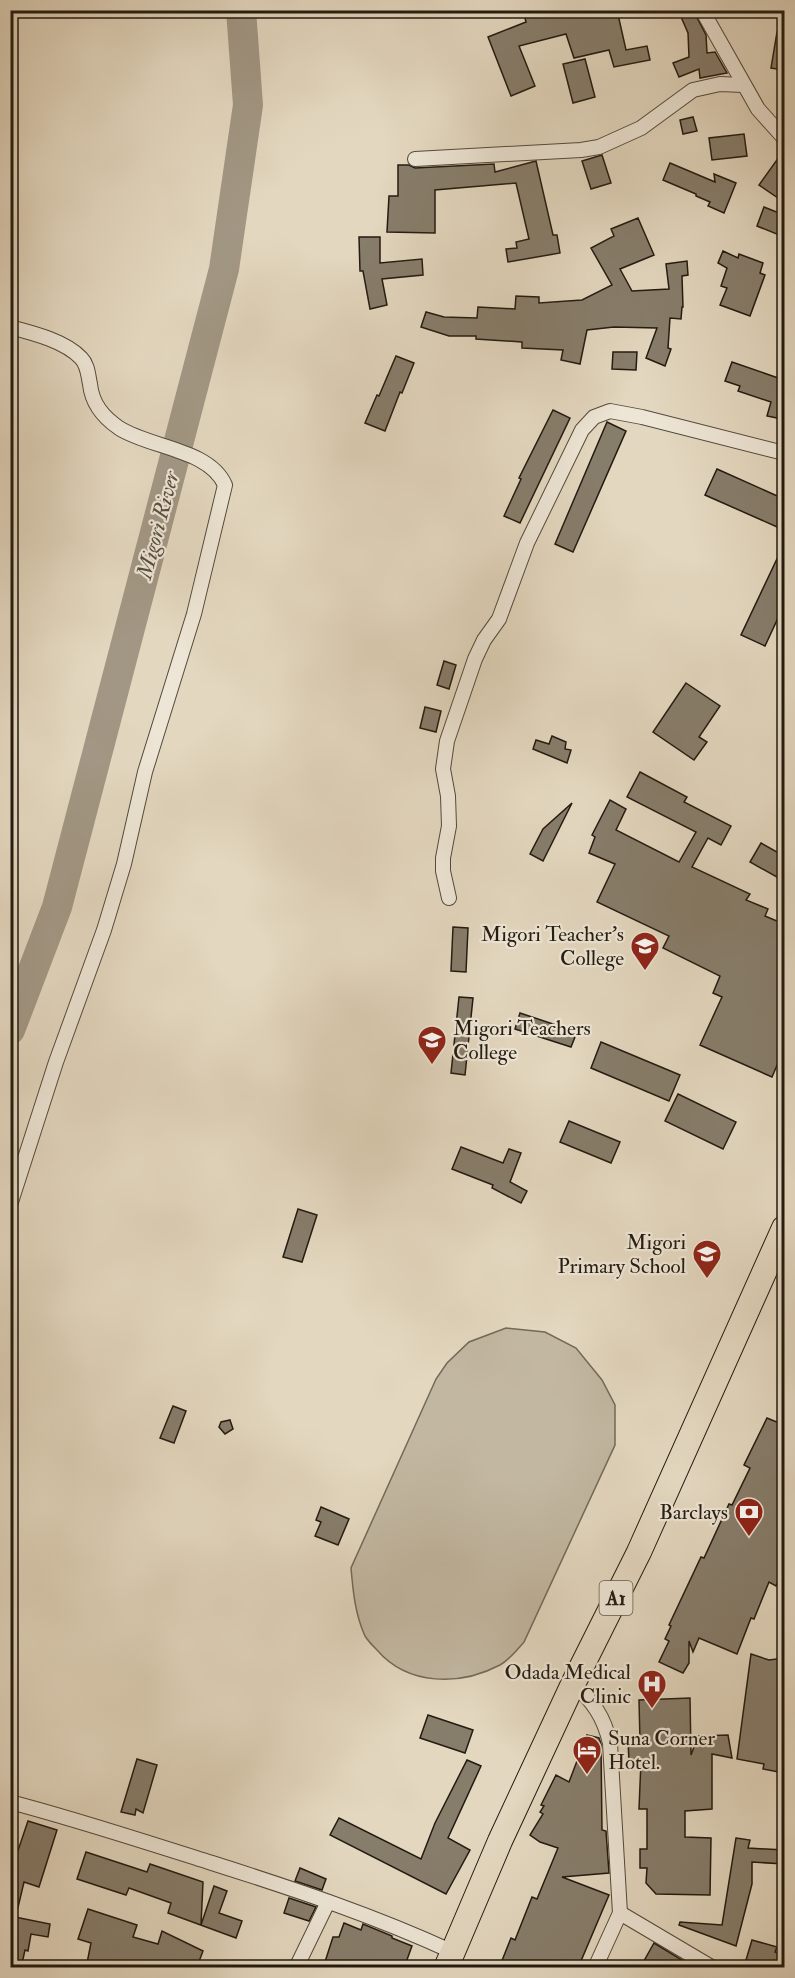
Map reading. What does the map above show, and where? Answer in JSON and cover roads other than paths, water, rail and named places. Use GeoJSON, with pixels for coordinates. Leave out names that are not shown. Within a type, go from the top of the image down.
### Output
{"type":"FeatureCollection","features":[{"type":"Feature","properties":{"kind":"highway","name":"A1"},"geometry":{"type":"LineString","coordinates":[[449,1960],[500,1841],[573,1684],[639,1552],[784,1228]]}},
{"type":"Feature","properties":{"kind":"street"},"geometry":{"type":"LineString","coordinates":[[702,10],[758,109],[784,138]]}},
{"type":"Feature","properties":{"kind":"street"},"geometry":{"type":"LineString","coordinates":[[415,159],[581,150],[599,147],[641,128],[693,90],[720,84],[743,85]]}},
{"type":"Feature","properties":{"kind":"street"},"geometry":{"type":"LineString","coordinates":[[10,327],[67,348],[82,359],[88,372],[94,402],[101,414],[121,429],[202,461],[220,474],[225,485],[194,614],[145,772],[124,864],[104,930],[56,1062],[10,1205]]}},
{"type":"Feature","properties":{"kind":"street"},"geometry":{"type":"LineString","coordinates":[[449,898],[445,885],[443,858],[449,826],[448,796],[443,769],[447,741],[475,659],[498,619],[527,543],[582,430],[594,417],[610,411],[784,453]]}},
{"type":"Feature","properties":{"kind":"street"},"geometry":{"type":"LineString","coordinates":[[573,1684],[596,1706],[610,1743],[620,1913],[595,1968]]}},
{"type":"Feature","properties":{"kind":"street"},"geometry":{"type":"LineString","coordinates":[[10,1802],[154,1844],[328,1902],[414,1934],[449,1960]]}},
{"type":"Feature","properties":{"kind":"street"},"geometry":{"type":"LineString","coordinates":[[296,1968],[328,1902]]}},
{"type":"Feature","properties":{"kind":"street"},"geometry":{"type":"LineString","coordinates":[[620,1913],[713,1968]]}},
{"type":"Feature","properties":{"kind":"waterway","name":"Migori River"},"geometry":{"type":"LineString","coordinates":[[10,1030],[57,907],[224,269],[248,105],[241,10]]}},
{"type":"Feature","properties":{"kind":"place","name":"Migori Teacher's College"},"geometry":{"type":"Point","coordinates":[645,972]}},
{"type":"Feature","properties":{"kind":"place","name":"Migori Teachers College"},"geometry":{"type":"Point","coordinates":[432,1066]}},
{"type":"Feature","properties":{"kind":"place","name":"Migori Primary School"},"geometry":{"type":"Point","coordinates":[707,1280]}},
{"type":"Feature","properties":{"kind":"place","name":"Barclays"},"geometry":{"type":"Point","coordinates":[749,1538]}},
{"type":"Feature","properties":{"kind":"place","name":"Odada Medical Clinic"},"geometry":{"type":"Point","coordinates":[652,1710]}},
{"type":"Feature","properties":{"kind":"place","name":"Suna Corner Hotel."},"geometry":{"type":"Point","coordinates":[587,1776]}}]}
